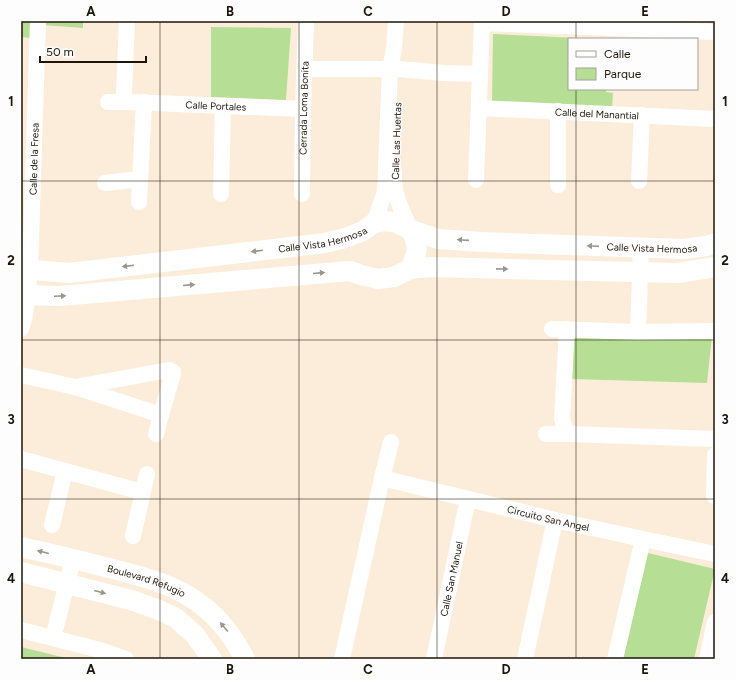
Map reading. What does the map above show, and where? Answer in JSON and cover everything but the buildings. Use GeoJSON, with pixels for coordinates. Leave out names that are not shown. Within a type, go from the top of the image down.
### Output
{"type":"FeatureCollection","features":[{"type":"Feature","properties":{"kind":"street","name":"Calle de la Fresa"},"geometry":{"type":"LineString","coordinates":[[21,329],[25,316],[25,270],[38,21]]}},
{"type":"Feature","properties":{"kind":"street"},"geometry":{"type":"LineString","coordinates":[[127,21],[124,92],[125,97],[136,102],[140,180],[139,202]]}},
{"type":"Feature","properties":{"kind":"street","name":"Cerrada Loma Bonita"},"geometry":{"type":"LineString","coordinates":[[302,194],[306,21]]}},
{"type":"Feature","properties":{"kind":"street","name":"Calle Las Huertas"},"geometry":{"type":"LineString","coordinates":[[396,21],[394,48],[394,181],[395,191],[401,209],[411,230]]}},
{"type":"Feature","properties":{"kind":"street"},"geometry":{"type":"LineString","coordinates":[[476,180],[482,22],[644,25],[715,32]]}},
{"type":"Feature","properties":{"kind":"street"},"geometry":{"type":"LineString","coordinates":[[304,69],[394,69],[480,74]]}},
{"type":"Feature","properties":{"kind":"street","name":"Calle Las Huertas"},"geometry":{"type":"LineString","coordinates":[[374,224],[385,192],[394,69]]}},
{"type":"Feature","properties":{"kind":"street","name":"Calle Portales"},"geometry":{"type":"LineString","coordinates":[[108,102],[303,108]]}},
{"type":"Feature","properties":{"kind":"street"},"geometry":{"type":"LineString","coordinates":[[221,194],[223,106]]}},
{"type":"Feature","properties":{"kind":"street","name":"Calle del Manantial"},"geometry":{"type":"LineString","coordinates":[[479,108],[715,119]]}},
{"type":"Feature","properties":{"kind":"street"},"geometry":{"type":"LineString","coordinates":[[558,112],[558,185]]}},
{"type":"Feature","properties":{"kind":"street"},"geometry":{"type":"LineString","coordinates":[[640,181],[642,115]]}},
{"type":"Feature","properties":{"kind":"street"},"geometry":{"type":"LineString","coordinates":[[105,183],[140,180]]}},
{"type":"Feature","properties":{"kind":"street","name":"Calle Vista Hermosa"},"geometry":{"type":"LineString","coordinates":[[25,270],[70,272],[325,243],[345,238],[363,231],[374,224],[386,221],[397,223],[411,230],[438,239],[481,242],[683,249],[706,246],[715,243]]}},
{"type":"Feature","properties":{"kind":"street"},"geometry":{"type":"LineString","coordinates":[[410,269],[417,250],[416,242],[411,230]]}},
{"type":"Feature","properties":{"kind":"street"},"geometry":{"type":"LineString","coordinates":[[345,238],[341,253],[344,262],[350,271]]}},
{"type":"Feature","properties":{"kind":"street"},"geometry":{"type":"LineString","coordinates":[[638,332],[641,247]]}},
{"type":"Feature","properties":{"kind":"street"},"geometry":{"type":"LineString","coordinates":[[24,296],[60,296],[350,271],[378,279],[394,277],[410,269],[431,267],[678,273],[715,267]]}},
{"type":"Feature","properties":{"kind":"street"},"geometry":{"type":"LineString","coordinates":[[568,434],[562,419],[559,329],[638,332],[715,331]]}},
{"type":"Feature","properties":{"kind":"street"},"geometry":{"type":"LineString","coordinates":[[75,387],[169,370],[173,372],[156,434]]}},
{"type":"Feature","properties":{"kind":"street"},"geometry":{"type":"LineString","coordinates":[[21,375],[75,387],[155,413],[162,411]]}},
{"type":"Feature","properties":{"kind":"street"},"geometry":{"type":"LineString","coordinates":[[546,434],[715,439]]}},
{"type":"Feature","properties":{"kind":"street"},"geometry":{"type":"LineString","coordinates":[[342,659],[382,478],[392,442]]}},
{"type":"Feature","properties":{"kind":"street"},"geometry":{"type":"LineString","coordinates":[[714,496],[715,456]]}},
{"type":"Feature","properties":{"kind":"street"},"geometry":{"type":"LineString","coordinates":[[21,459],[142,492]]}},
{"type":"Feature","properties":{"kind":"street"},"geometry":{"type":"LineString","coordinates":[[52,525],[65,471]]}},
{"type":"Feature","properties":{"kind":"street"},"geometry":{"type":"LineString","coordinates":[[134,536],[147,474]]}},
{"type":"Feature","properties":{"kind":"street","name":"Circuito San Angel"},"geometry":{"type":"LineString","coordinates":[[382,478],[556,520],[715,554]]}},
{"type":"Feature","properties":{"kind":"street","name":"Calle San Manuel"},"geometry":{"type":"LineString","coordinates":[[434,659],[468,499]]}},
{"type":"Feature","properties":{"kind":"street"},"geometry":{"type":"LineString","coordinates":[[525,659],[556,520]]}},
{"type":"Feature","properties":{"kind":"street"},"geometry":{"type":"LineString","coordinates":[[615,659],[643,539]]}},
{"type":"Feature","properties":{"kind":"street","name":"Boulevard Refugio"},"geometry":{"type":"LineString","coordinates":[[21,546],[140,576],[190,597],[205,608],[224,627],[238,646],[245,659]]}},
{"type":"Feature","properties":{"kind":"street"},"geometry":{"type":"LineString","coordinates":[[53,638],[73,559]]}},
{"type":"Feature","properties":{"kind":"street"},"geometry":{"type":"LineString","coordinates":[[21,572],[131,600],[159,610],[176,618],[195,635],[212,659]]}},
{"type":"Feature","properties":{"kind":"street"},"geometry":{"type":"LineString","coordinates":[[707,659],[715,622]]}},
{"type":"Feature","properties":{"kind":"street"},"geometry":{"type":"LineString","coordinates":[[21,630],[53,638],[98,655],[126,659]]}},
{"type":"Feature","properties":{"kind":"green space"},"geometry":{"type":"Polygon","coordinates":[[[21,21],[30,21],[31,38],[21,37],[21,21]]]}},
{"type":"Feature","properties":{"kind":"green space"},"geometry":{"type":"Polygon","coordinates":[[[43,21],[83,21],[83,28],[43,25],[43,21]]]}},
{"type":"Feature","properties":{"kind":"green space"},"geometry":{"type":"Polygon","coordinates":[[[211,27],[291,28],[286,100],[211,97],[211,27]]]}},
{"type":"Feature","properties":{"kind":"green space"},"geometry":{"type":"Polygon","coordinates":[[[493,34],[578,38],[568,38],[568,90],[606,90],[606,92],[613,93],[612,109],[492,103],[493,34]]]}},
{"type":"Feature","properties":{"kind":"green space"},"geometry":{"type":"Polygon","coordinates":[[[573,330],[712,336],[707,383],[572,379],[573,330]]]}},
{"type":"Feature","properties":{"kind":"green space"},"geometry":{"type":"Polygon","coordinates":[[[648,553],[715,569],[694,659],[623,659],[648,553]]]}},
{"type":"Feature","properties":{"kind":"green space"},"geometry":{"type":"Polygon","coordinates":[[[21,647],[70,659],[21,659],[21,647]]]}}]}
